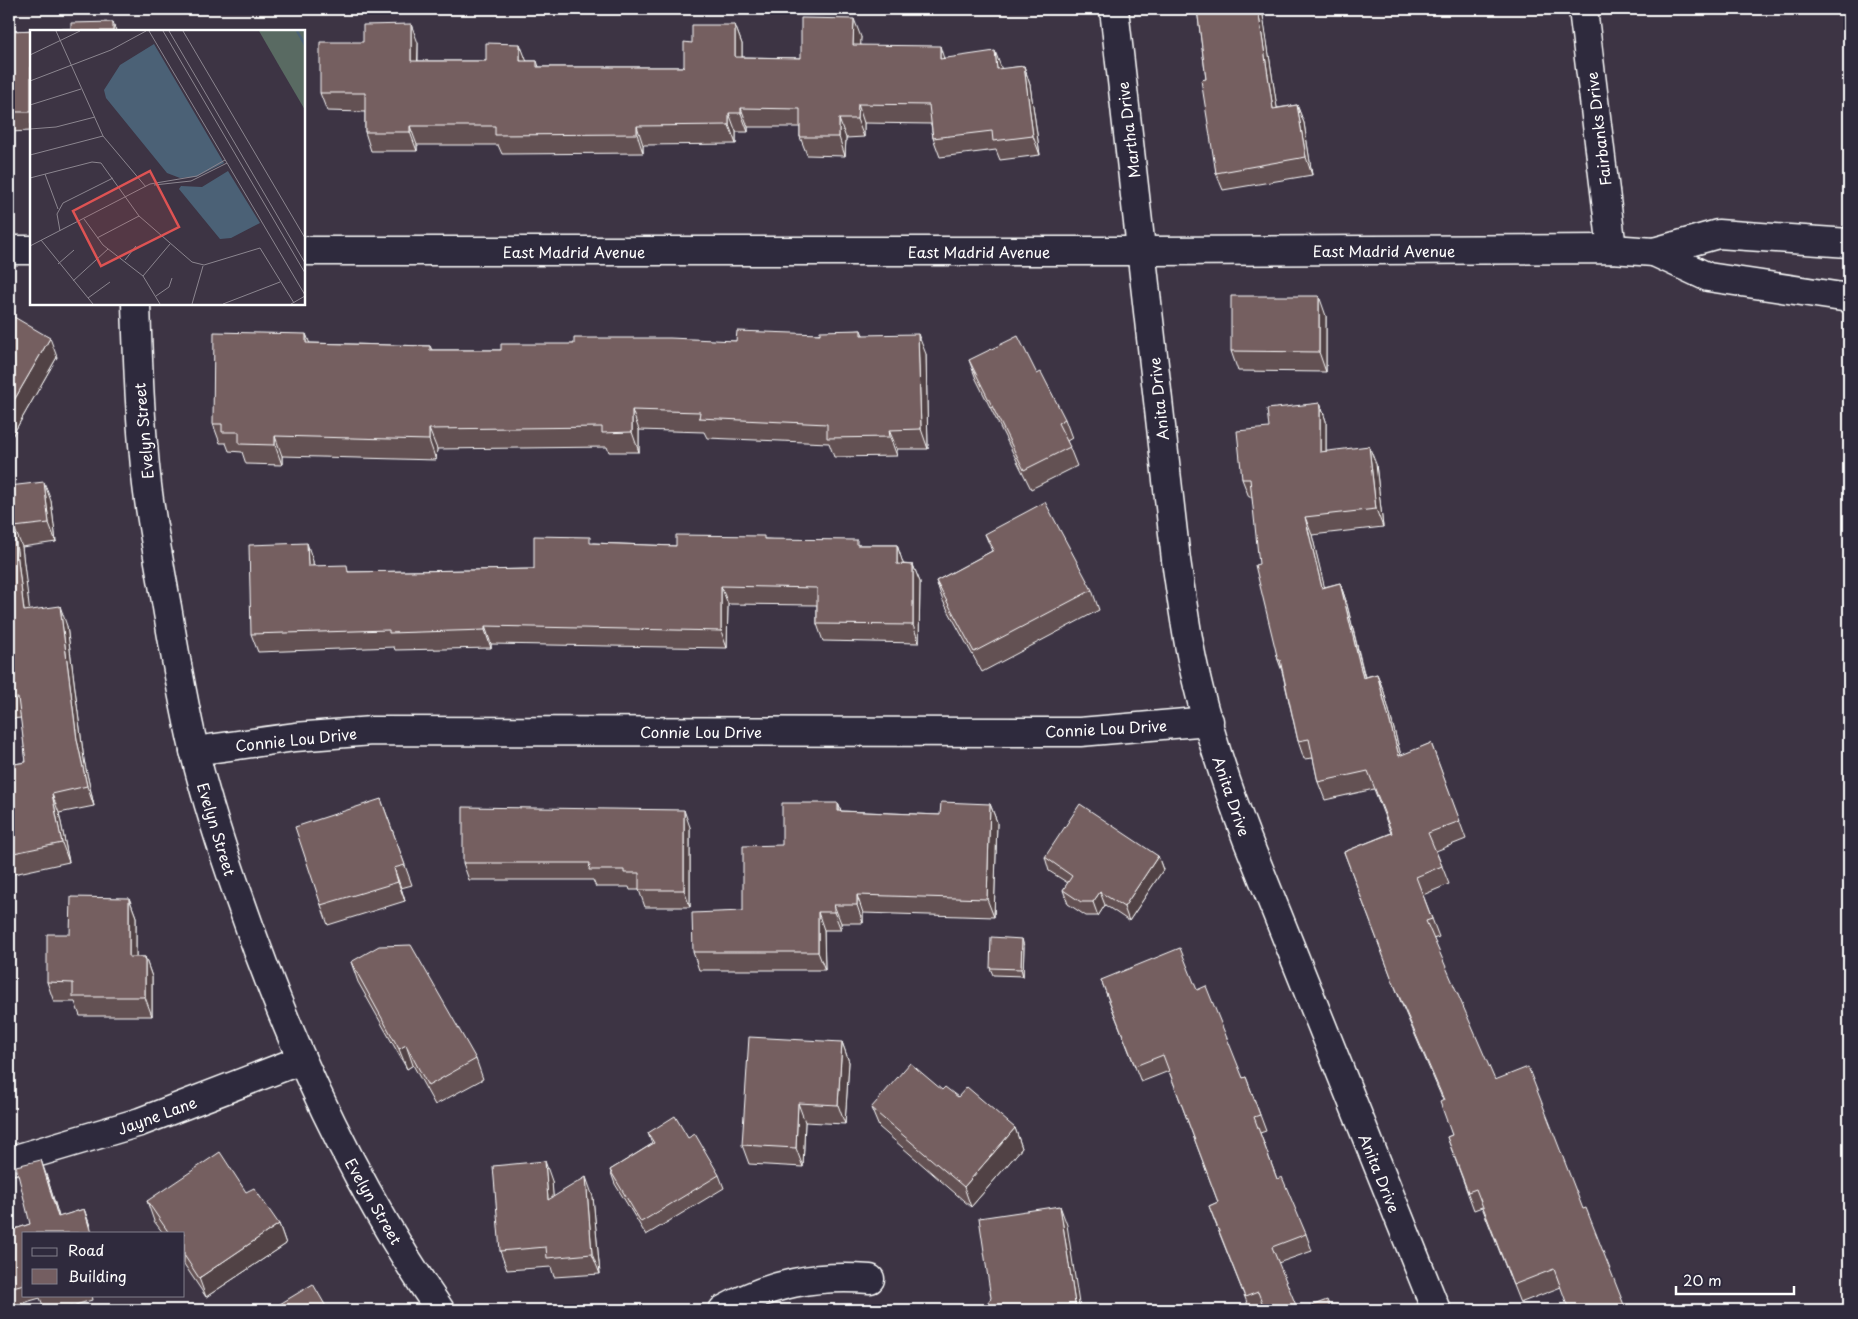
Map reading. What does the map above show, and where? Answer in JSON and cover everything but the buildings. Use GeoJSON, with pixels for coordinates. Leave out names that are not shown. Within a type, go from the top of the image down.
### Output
{"type":"FeatureCollection","features":[{"type":"Feature","properties":{"kind":"street","name":"Martha Drive"},"geometry":{"type":"LineString","coordinates":[[1114,9],[1142,251]]}},
{"type":"Feature","properties":{"kind":"street","name":"Fairbanks Drive"},"geometry":{"type":"LineString","coordinates":[[1583,9],[1612,249]]}},
{"type":"Feature","properties":{"kind":"street","name":"East Madrid Avenue"},"geometry":{"type":"LineString","coordinates":[[305,251],[1612,249],[1654,252],[1718,234],[1849,243]]}},
{"type":"Feature","properties":{"kind":"street"},"geometry":{"type":"LineString","coordinates":[[9,250],[30,250]]}},
{"type":"Feature","properties":{"kind":"street","name":"Anita Drive"},"geometry":{"type":"LineString","coordinates":[[1142,251],[1182,603],[1189,645],[1208,721],[1232,800],[1247,839],[1436,1310]]}},
{"type":"Feature","properties":{"kind":"street","name":"East Madrid Avenue"},"geometry":{"type":"LineString","coordinates":[[1654,252],[1708,277],[1849,298]]}},
{"type":"Feature","properties":{"kind":"street","name":"Evelyn Street"},"geometry":{"type":"LineString","coordinates":[[136,305],[142,431],[149,501],[194,751],[218,835],[248,924],[301,1060],[337,1137],[358,1176],[440,1310]]}},
{"type":"Feature","properties":{"kind":"street","name":"Connie Lou Drive"},"geometry":{"type":"LineString","coordinates":[[194,751],[295,737],[372,731],[1080,732],[1208,721]]}},
{"type":"Feature","properties":{"kind":"street","name":"Jayne Lane"},"geometry":{"type":"LineString","coordinates":[[9,1161],[140,1122],[301,1060]]}},
{"type":"Feature","properties":{"kind":"street"},"geometry":{"type":"LineString","coordinates":[[723,1310],[744,1298],[791,1283],[820,1278],[870,1279]]}}]}
